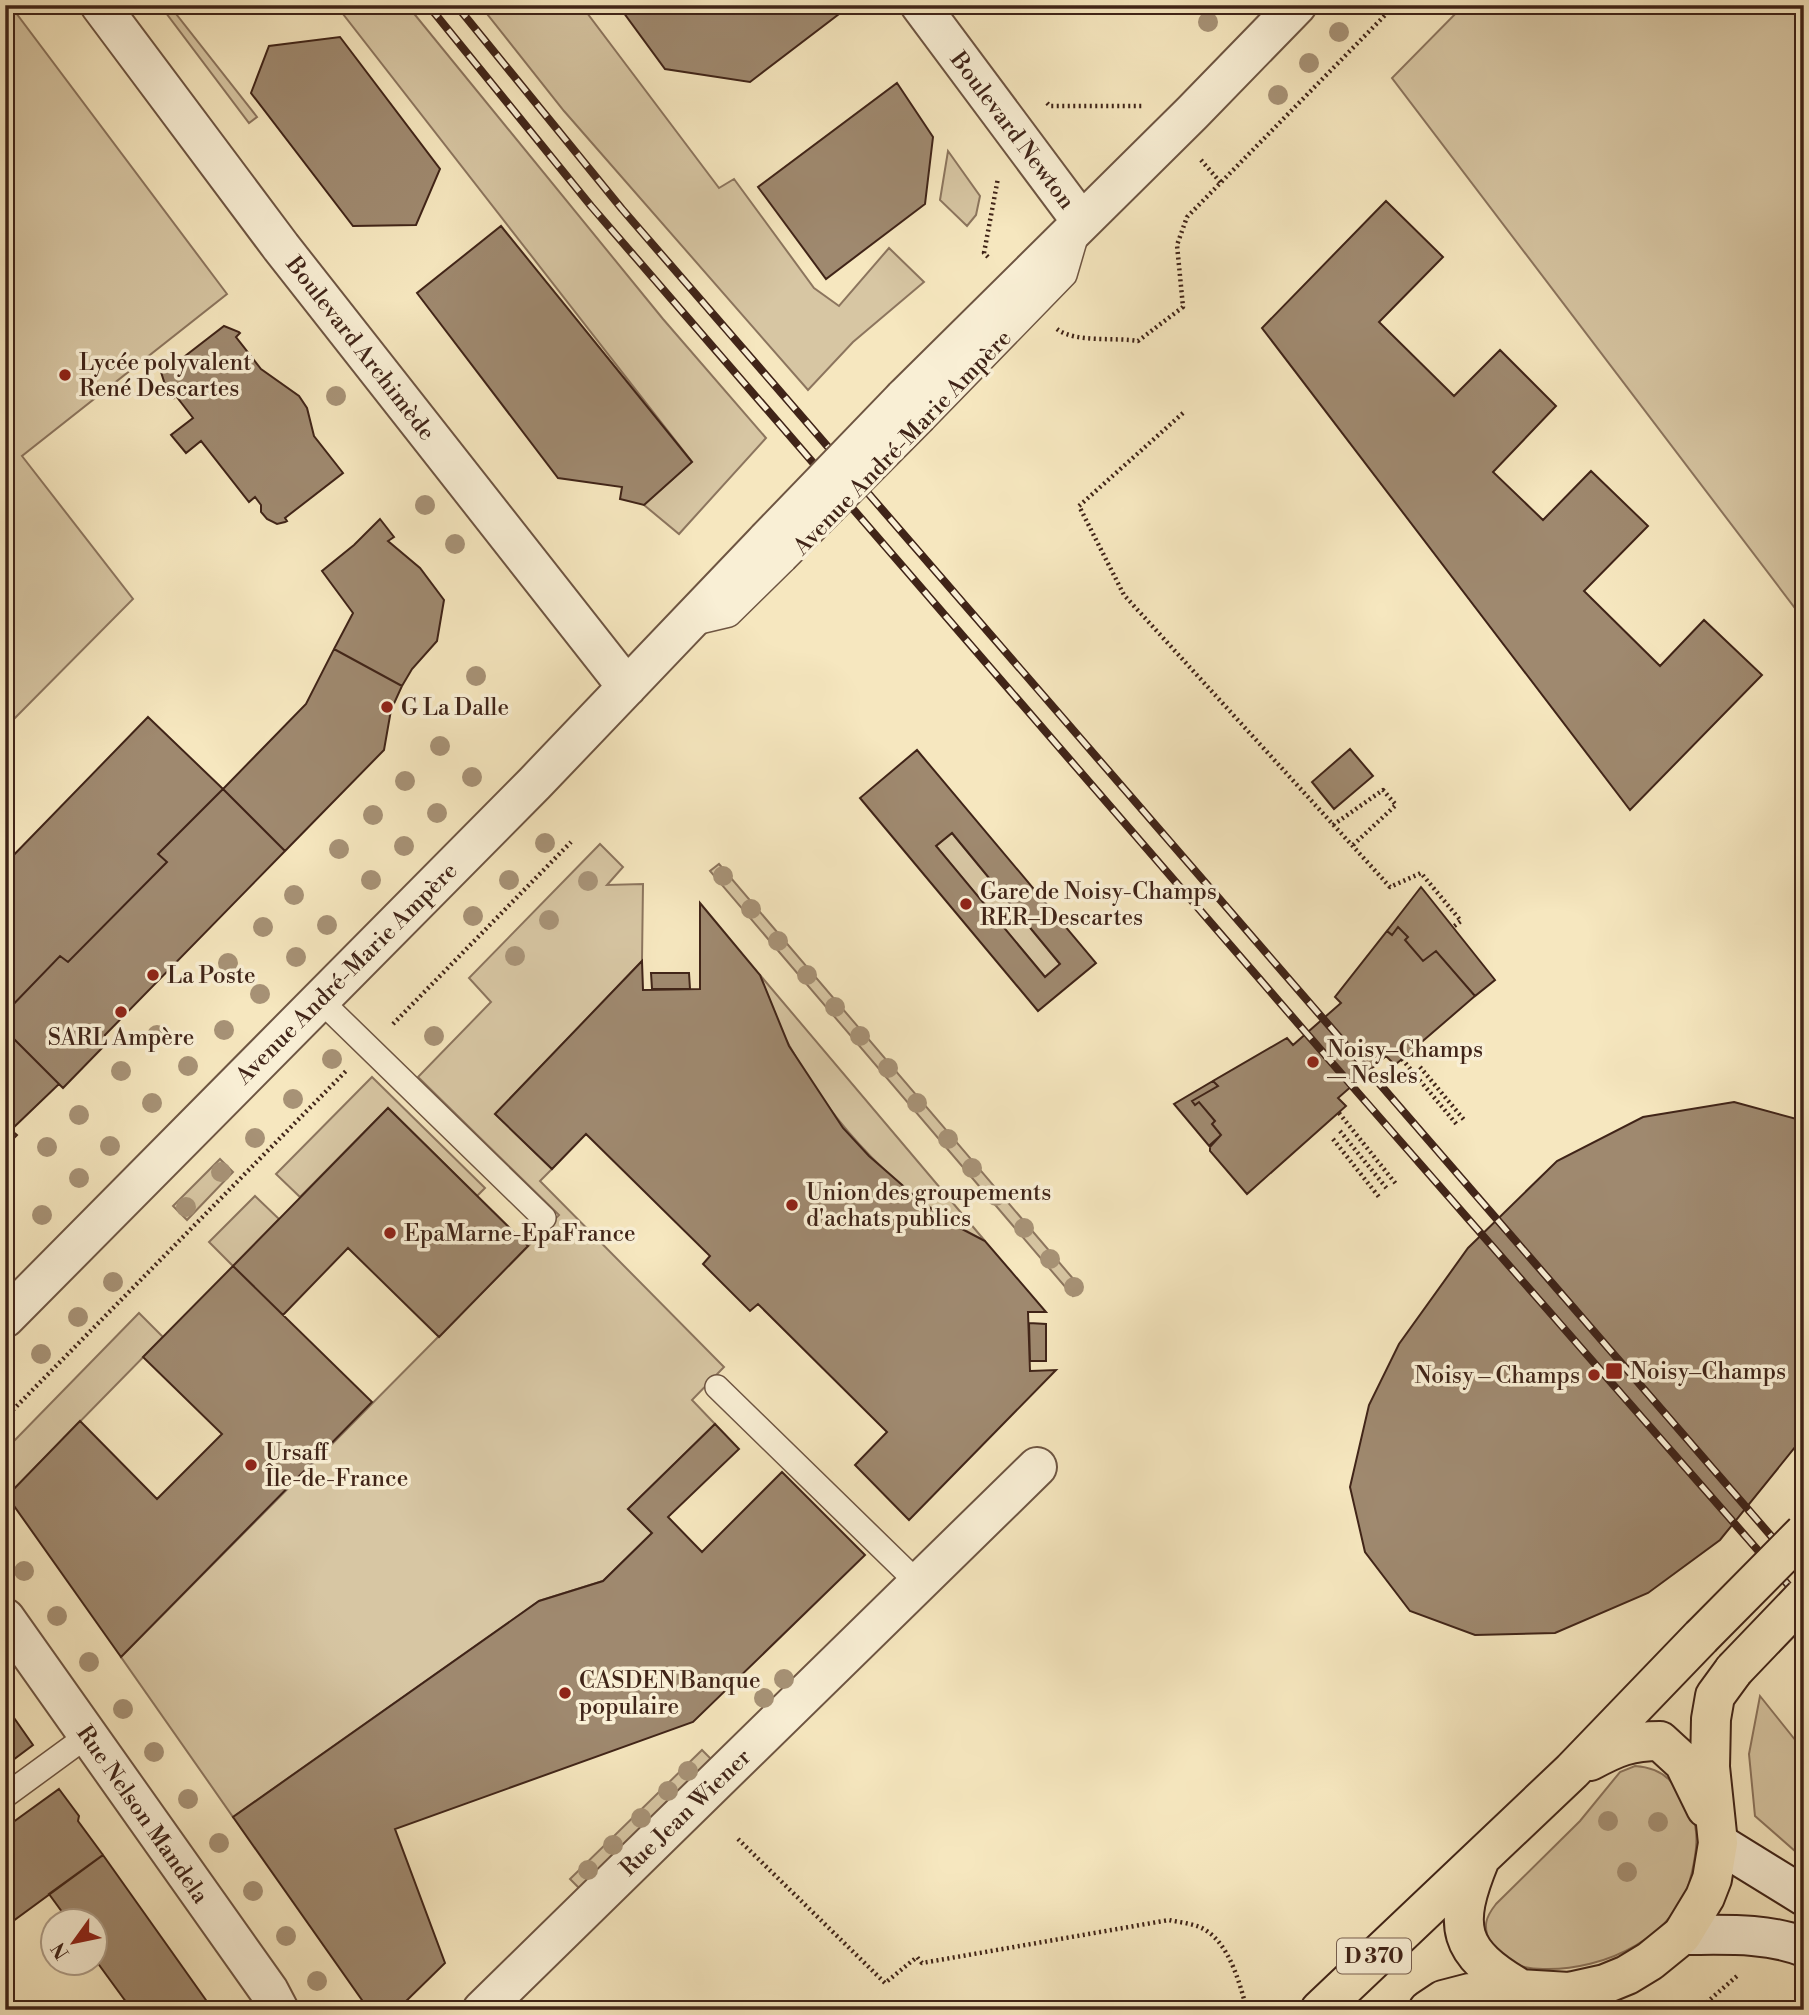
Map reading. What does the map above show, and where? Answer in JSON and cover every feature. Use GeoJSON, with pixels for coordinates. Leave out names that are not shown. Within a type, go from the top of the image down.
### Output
{"type":"FeatureCollection","features":[{"type":"Feature","properties":{"kind":"main road"},"geometry":{"type":"LineString","coordinates":[[1521,1990],[1493,1973],[1474,1955],[1467,1942],[1464,1909],[1482,1854],[1572,1771],[1804,1533]]}},
{"type":"Feature","properties":{"kind":"main road"},"geometry":{"type":"LineString","coordinates":[[1428,2010],[1443,2000],[1471,1993],[1521,1990],[1569,1992],[1605,1984],[1650,1961],[1682,1934],[1705,1897],[1712,1879],[1718,1843],[1710,1767],[1711,1719],[1715,1696],[1734,1670],[1804,1597]]}},
{"type":"Feature","properties":{"kind":"main road"},"geometry":{"type":"LineString","coordinates":[[1572,1771],[1611,1749],[1636,1741],[1660,1741],[1684,1763],[1703,1798],[1718,1843]]}},
{"type":"Feature","properties":{"kind":"main road","name":"D 370"},"geometry":{"type":"LineString","coordinates":[[1320,2010],[1482,1854]]}},
{"type":"Feature","properties":{"kind":"street","name":"Boulevard Archimède"},"geometry":{"type":"LineString","coordinates":[[100,5],[282,247],[627,687]]}},
{"type":"Feature","properties":{"kind":"street","name":"Boulevard Newton"},"geometry":{"type":"LineString","coordinates":[[920,5],[1081,220]]}},
{"type":"Feature","properties":{"kind":"street","name":"Avenue André-Marie Ampère"},"geometry":{"type":"LineString","coordinates":[[5,1318],[685,626],[776,550],[914,409],[1081,220],[1192,113],[1297,5]]}},
{"type":"Feature","properties":{"kind":"street","name":"Rue Jean Wiener"},"geometry":{"type":"LineString","coordinates":[[482,2010],[1037,1467]]}},
{"type":"Feature","properties":{"kind":"street","name":"Rue Nelson Mandela"},"geometry":{"type":"LineString","coordinates":[[5,1618],[269,1991],[279,2010]]}},
{"type":"Feature","properties":{"kind":"street"},"geometry":{"type":"LineString","coordinates":[[1718,1843],[1804,1896]]}},
{"type":"Feature","properties":{"kind":"street"},"geometry":{"type":"LineString","coordinates":[[1682,1934],[1754,1936],[1804,1947]]}},
{"type":"Feature","properties":{"kind":"lane"},"geometry":{"type":"LineString","coordinates":[[320,1000],[544,1218]]}},
{"type":"Feature","properties":{"kind":"lane"},"geometry":{"type":"LineString","coordinates":[[717,1387],[918,1584]]}},
{"type":"Feature","properties":{"kind":"lane"},"geometry":{"type":"LineString","coordinates":[[5,1796],[88,1736]]}},
{"type":"Feature","properties":{"kind":"path"},"geometry":{"type":"LineString","coordinates":[[1061,333],[1097,339],[1138,341],[1183,307],[1177,245],[1187,218],[1395,5]]}},
{"type":"Feature","properties":{"kind":"path"},"geometry":{"type":"LineString","coordinates":[[1043,98],[1050,106],[1152,106]]}},
{"type":"Feature","properties":{"kind":"path"},"geometry":{"type":"LineString","coordinates":[[990,260],[984,253],[999,173]]}},
{"type":"Feature","properties":{"kind":"path"},"geometry":{"type":"LineString","coordinates":[[1183,413],[1079,506],[1124,595],[1390,887],[1421,873],[1461,921],[1453,927]]}},
{"type":"Feature","properties":{"kind":"path"},"geometry":{"type":"LineString","coordinates":[[1333,825],[1383,790],[1396,805],[1352,846]]}},
{"type":"Feature","properties":{"kind":"path"},"geometry":{"type":"LineString","coordinates":[[5,1418],[571,842]]}},
{"type":"Feature","properties":{"kind":"path"},"geometry":{"type":"LineString","coordinates":[[1402,1059],[1458,1126]]}},
{"type":"Feature","properties":{"kind":"path"},"geometry":{"type":"LineString","coordinates":[[1420,1067],[1465,1121]]}},
{"type":"Feature","properties":{"kind":"path"},"geometry":{"type":"LineString","coordinates":[[1339,1113],[1396,1184]]}},
{"type":"Feature","properties":{"kind":"path"},"geometry":{"type":"LineString","coordinates":[[1340,1131],[1388,1191]]}},
{"type":"Feature","properties":{"kind":"path"},"geometry":{"type":"LineString","coordinates":[[1333,1139],[1379,1197]]}},
{"type":"Feature","properties":{"kind":"path"},"geometry":{"type":"LineString","coordinates":[[738,1839],[885,1983],[917,1957],[922,1963],[1169,1920],[1198,1926],[1217,1939],[1231,1962],[1247,2010]]}},
{"type":"Feature","properties":{"kind":"path"},"geometry":{"type":"LineString","coordinates":[[1698,2010],[1738,1975]]}},
{"type":"Feature","properties":{"kind":"shaded area","name":"Lycée polyvalent René Descartes"},"geometry":{"type":"Polygon","coordinates":[[[5,5],[10,5],[227,294],[22,456],[133,599],[5,728],[5,5]]]}},
{"type":"Feature","properties":{"kind":"shaded area"},"geometry":{"type":"Polygon","coordinates":[[[160,5],[169,5],[257,117],[249,123],[160,5]]]}},
{"type":"Feature","properties":{"kind":"shaded area"},"geometry":{"type":"Polygon","coordinates":[[[336,5],[407,5],[663,319],[766,438],[679,534],[644,505],[692,462],[336,5]]]}},
{"type":"Feature","properties":{"kind":"shaded area"},"geometry":{"type":"Polygon","coordinates":[[[480,5],[581,5],[719,188],[734,179],[814,288],[839,306],[889,248],[924,282],[853,342],[808,390],[564,111],[480,5]]]}},
{"type":"Feature","properties":{"kind":"shaded area"},"geometry":{"type":"Polygon","coordinates":[[[1464,5],[1804,5],[1804,620],[1392,78],[1464,5]]]}},
{"type":"Feature","properties":{"kind":"shaded area"},"geometry":{"type":"Polygon","coordinates":[[[948,151],[980,196],[976,215],[967,226],[940,200],[948,151]]]}},
{"type":"Feature","properties":{"kind":"shaded area"},"geometry":{"type":"Polygon","coordinates":[[[952,833],[1060,964],[1045,977],[936,846],[952,833]]]}},
{"type":"Feature","properties":{"kind":"shaded area"},"geometry":{"type":"Polygon","coordinates":[[[600,844],[623,867],[607,885],[643,884],[642,961],[495,1114],[552,1169],[540,1181],[724,1367],[692,1400],[715,1424],[628,1509],[652,1533],[603,1581],[539,1601],[233,1817],[121,1657],[559,1215],[418,1077],[491,1002],[469,978],[600,844]]]}},
{"type":"Feature","properties":{"kind":"shaded area"},"geometry":{"type":"Polygon","coordinates":[[[719,864],[1081,1288],[1073,1296],[710,871],[719,864]]]}},
{"type":"Feature","properties":{"kind":"shaded area"},"geometry":{"type":"Polygon","coordinates":[[[760,975],[985,1241],[954,1223],[897,1182],[848,1132],[789,1045],[776,1020],[760,975]]]}},
{"type":"Feature","properties":{"kind":"shaded area"},"geometry":{"type":"Polygon","coordinates":[[[372,1077],[485,1188],[477,1196],[388,1108],[300,1197],[276,1174],[372,1077]]]}},
{"type":"Feature","properties":{"kind":"shaded area"},"geometry":{"type":"Polygon","coordinates":[[[220,1159],[233,1172],[187,1220],[173,1206],[220,1159]]]}},
{"type":"Feature","properties":{"kind":"shaded area"},"geometry":{"type":"Polygon","coordinates":[[[255,1196],[279,1219],[233,1266],[209,1242],[255,1196]]]}},
{"type":"Feature","properties":{"kind":"shaded area"},"geometry":{"type":"Polygon","coordinates":[[[139,1313],[163,1337],[7,1496],[13,1442],[139,1313]]]}},
{"type":"Feature","properties":{"kind":"shaded area"},"geometry":{"type":"Polygon","coordinates":[[[1760,1696],[1804,1751],[1804,1859],[1755,1816],[1749,1754],[1760,1696]]]}},
{"type":"Feature","properties":{"kind":"shaded area"},"geometry":{"type":"Polygon","coordinates":[[[702,1750],[711,1759],[579,1888],[570,1879],[702,1750]]]}},
{"type":"Feature","properties":{"kind":"shaded area"},"geometry":{"type":"Polygon","coordinates":[[[1635,1766],[1664,1775],[1676,1787],[1696,1828],[1692,1872],[1684,1895],[1672,1915],[1636,1946],[1590,1964],[1535,1969],[1505,1960],[1494,1950],[1488,1937],[1486,1922],[1492,1909],[1580,1821],[1620,1772],[1635,1766]]]}},
{"type":"Feature","properties":{"kind":"building"},"geometry":{"type":"Polygon","coordinates":[[[618,5],[833,5],[839,14],[750,82],[665,69],[618,5]]]}},
{"type":"Feature","properties":{"kind":"building"},"geometry":{"type":"Polygon","coordinates":[[[340,37],[440,169],[416,225],[353,226],[251,93],[269,46],[340,37]]]}},
{"type":"Feature","properties":{"kind":"building"},"geometry":{"type":"Polygon","coordinates":[[[897,83],[933,137],[925,204],[826,279],[758,187],[897,83]]]}},
{"type":"Feature","properties":{"kind":"building"},"geometry":{"type":"Polygon","coordinates":[[[1386,201],[1443,257],[1379,322],[1454,396],[1500,350],[1556,406],[1493,472],[1543,520],[1591,471],[1648,526],[1584,591],[1660,666],[1704,620],[1762,675],[1630,810],[1262,328],[1386,201]]]}},
{"type":"Feature","properties":{"kind":"building"},"geometry":{"type":"Polygon","coordinates":[[[501,226],[692,462],[644,505],[620,499],[622,487],[558,478],[417,293],[501,226]]]}},
{"type":"Feature","properties":{"kind":"building"},"geometry":{"type":"Polygon","coordinates":[[[224,326],[240,333],[236,337],[261,369],[299,396],[307,408],[314,436],[343,473],[285,518],[285,522],[277,524],[267,519],[255,497],[249,502],[201,441],[186,453],[171,435],[193,418],[176,396],[174,398],[167,391],[161,372],[224,326]]]}},
{"type":"Feature","properties":{"kind":"building"},"geometry":{"type":"Polygon","coordinates":[[[380,519],[394,537],[388,541],[420,568],[444,600],[437,641],[412,669],[402,686],[334,649],[353,613],[322,571],[380,519]]]}},
{"type":"Feature","properties":{"kind":"building"},"geometry":{"type":"Polygon","coordinates":[[[334,649],[402,686],[391,710],[384,750],[285,851],[223,789],[306,704],[334,649]]]}},
{"type":"Feature","properties":{"kind":"building"},"geometry":{"type":"Polygon","coordinates":[[[148,717],[223,789],[158,854],[167,862],[68,962],[60,956],[5,1013],[5,864],[148,717]]]}},
{"type":"Feature","properties":{"kind":"building"},"geometry":{"type":"Polygon","coordinates":[[[1350,749],[1373,776],[1334,809],[1312,782],[1350,749]]]}},
{"type":"Feature","properties":{"kind":"building","name":"Gare de Noisy-Champs RER–Descartes"},"geometry":{"type":"Polygon","coordinates":[[[917,750],[1096,963],[1038,1011],[860,798],[917,750]],[[952,833],[936,846],[1045,977],[1060,964],[952,833]]]}},
{"type":"Feature","properties":{"kind":"building"},"geometry":{"type":"Polygon","coordinates":[[[223,789],[285,851],[105,1035],[104,1046],[63,1088],[5,1030],[5,1013],[60,956],[68,962],[167,862],[158,854],[223,789]]]}},
{"type":"Feature","properties":{"kind":"building"},"geometry":{"type":"Polygon","coordinates":[[[1421,887],[1495,980],[1475,996],[1436,951],[1423,961],[1405,940],[1408,937],[1398,927],[1392,935],[1387,931],[1421,887]]]}},
{"type":"Feature","properties":{"kind":"building","name":"Union des groupements d'achats publics"},"geometry":{"type":"Polygon","coordinates":[[[700,903],[760,975],[789,1046],[843,1128],[869,1156],[917,1198],[952,1224],[985,1241],[1046,1312],[1028,1312],[1030,1371],[1056,1370],[909,1520],[855,1465],[887,1432],[758,1304],[750,1311],[703,1264],[710,1256],[586,1134],[552,1169],[495,1114],[642,961],[643,990],[700,989],[700,903]]]}},
{"type":"Feature","properties":{"kind":"building","name":"Noisy–Champs — Nesles"},"geometry":{"type":"Polygon","coordinates":[[[1398,927],[1408,937],[1405,940],[1423,961],[1436,951],[1475,996],[1395,1065],[1386,1056],[1338,1098],[1346,1106],[1247,1194],[1210,1151],[1210,1145],[1221,1135],[1212,1124],[1215,1121],[1199,1102],[1195,1105],[1192,1101],[1218,1086],[1213,1081],[1287,1038],[1293,1045],[1341,1003],[1335,997],[1387,931],[1392,935],[1398,927]]]}},
{"type":"Feature","properties":{"kind":"building"},"geometry":{"type":"Polygon","coordinates":[[[651,973],[689,973],[690,989],[652,989],[651,973]]]}},
{"type":"Feature","properties":{"kind":"building"},"geometry":{"type":"Polygon","coordinates":[[[5,1030],[59,1084],[11,1130],[17,1135],[5,1147],[5,1030]]]}},
{"type":"Feature","properties":{"kind":"building"},"geometry":{"type":"Polygon","coordinates":[[[1213,1081],[1218,1086],[1192,1101],[1195,1105],[1199,1102],[1215,1121],[1212,1124],[1221,1135],[1210,1147],[1174,1104],[1213,1081]]]}},
{"type":"Feature","properties":{"kind":"building","name":"Noisy – Champs"},"geometry":{"type":"Polygon","coordinates":[[[1734,1102],[1804,1121],[1804,1433],[1796,1446],[1720,1540],[1648,1593],[1555,1633],[1475,1635],[1410,1611],[1365,1552],[1350,1487],[1369,1405],[1399,1344],[1468,1248],[1557,1161],[1643,1117],[1734,1102]]]}},
{"type":"Feature","properties":{"kind":"building","name":"EpaMarne-EpaFrance"},"geometry":{"type":"Polygon","coordinates":[[[388,1108],[528,1246],[439,1337],[348,1248],[283,1315],[233,1266],[388,1108]]]}},
{"type":"Feature","properties":{"kind":"building","name":"Ursaff Île-de-France"},"geometry":{"type":"Polygon","coordinates":[[[233,1266],[372,1402],[121,1657],[7,1496],[80,1421],[157,1499],[222,1434],[143,1357],[233,1266]]]}},
{"type":"Feature","properties":{"kind":"building"},"geometry":{"type":"Polygon","coordinates":[[[1029,1323],[1046,1324],[1046,1361],[1030,1361],[1029,1323]]]}},
{"type":"Feature","properties":{"kind":"building","name":"CASDEN Banque populaire"},"geometry":{"type":"Polygon","coordinates":[[[715,1424],[739,1449],[668,1517],[702,1552],[782,1472],[865,1555],[693,1722],[395,1829],[445,1963],[397,2010],[369,2010],[233,1817],[539,1601],[603,1581],[652,1533],[628,1509],[715,1424]]]}},
{"type":"Feature","properties":{"kind":"building"},"geometry":{"type":"Polygon","coordinates":[[[5,1705],[33,1745],[5,1766],[5,1705]]]}},
{"type":"Feature","properties":{"kind":"building"},"geometry":{"type":"Polygon","coordinates":[[[59,1789],[103,1855],[5,1927],[5,1828],[59,1789]]]}},
{"type":"Feature","properties":{"kind":"building"},"geometry":{"type":"Polygon","coordinates":[[[103,1855],[213,2010],[132,2010],[107,1976],[108,1906],[58,1906],[49,1894],[103,1855]]]}},
{"type":"Feature","properties":{"kind":"railway"},"geometry":{"type":"LineString","coordinates":[[428,5],[591,206],[1352,1086],[1804,1603]]}},
{"type":"Feature","properties":{"kind":"railway"},"geometry":{"type":"LineString","coordinates":[[456,5],[622,209],[1804,1574]]}},
{"type":"Feature","properties":{"kind":"place","name":"Lycée polyvalent René Descartes"},"geometry":{"type":"Point","coordinates":[65,375]}},
{"type":"Feature","properties":{"kind":"place","name":"G La Dalle"},"geometry":{"type":"Point","coordinates":[387,707]}},
{"type":"Feature","properties":{"kind":"place","name":"Gare de Noisy-Champs RER–Descartes"},"geometry":{"type":"Point","coordinates":[966,904]}},
{"type":"Feature","properties":{"kind":"place","name":"La Poste"},"geometry":{"type":"Point","coordinates":[153,975]}},
{"type":"Feature","properties":{"kind":"place","name":"SARL Ampère"},"geometry":{"type":"Point","coordinates":[121,1012]}},
{"type":"Feature","properties":{"kind":"place","name":"Noisy–Champs — Nesles"},"geometry":{"type":"Point","coordinates":[1313,1062]}},
{"type":"Feature","properties":{"kind":"place","name":"Union des groupements d'achats publics"},"geometry":{"type":"Point","coordinates":[792,1205]}},
{"type":"Feature","properties":{"kind":"place","name":"EpaMarne-EpaFrance"},"geometry":{"type":"Point","coordinates":[390,1233]}},
{"type":"Feature","properties":{"kind":"place","name":"Noisy–Champs"},"geometry":{"type":"Point","coordinates":[1614,1371]}},
{"type":"Feature","properties":{"kind":"place","name":"Noisy – Champs"},"geometry":{"type":"Point","coordinates":[1594,1375]}},
{"type":"Feature","properties":{"kind":"place","name":"Ursaff Île-de-France"},"geometry":{"type":"Point","coordinates":[251,1465]}},
{"type":"Feature","properties":{"kind":"place","name":"CASDEN Banque populaire"},"geometry":{"type":"Point","coordinates":[565,1693]}}]}
